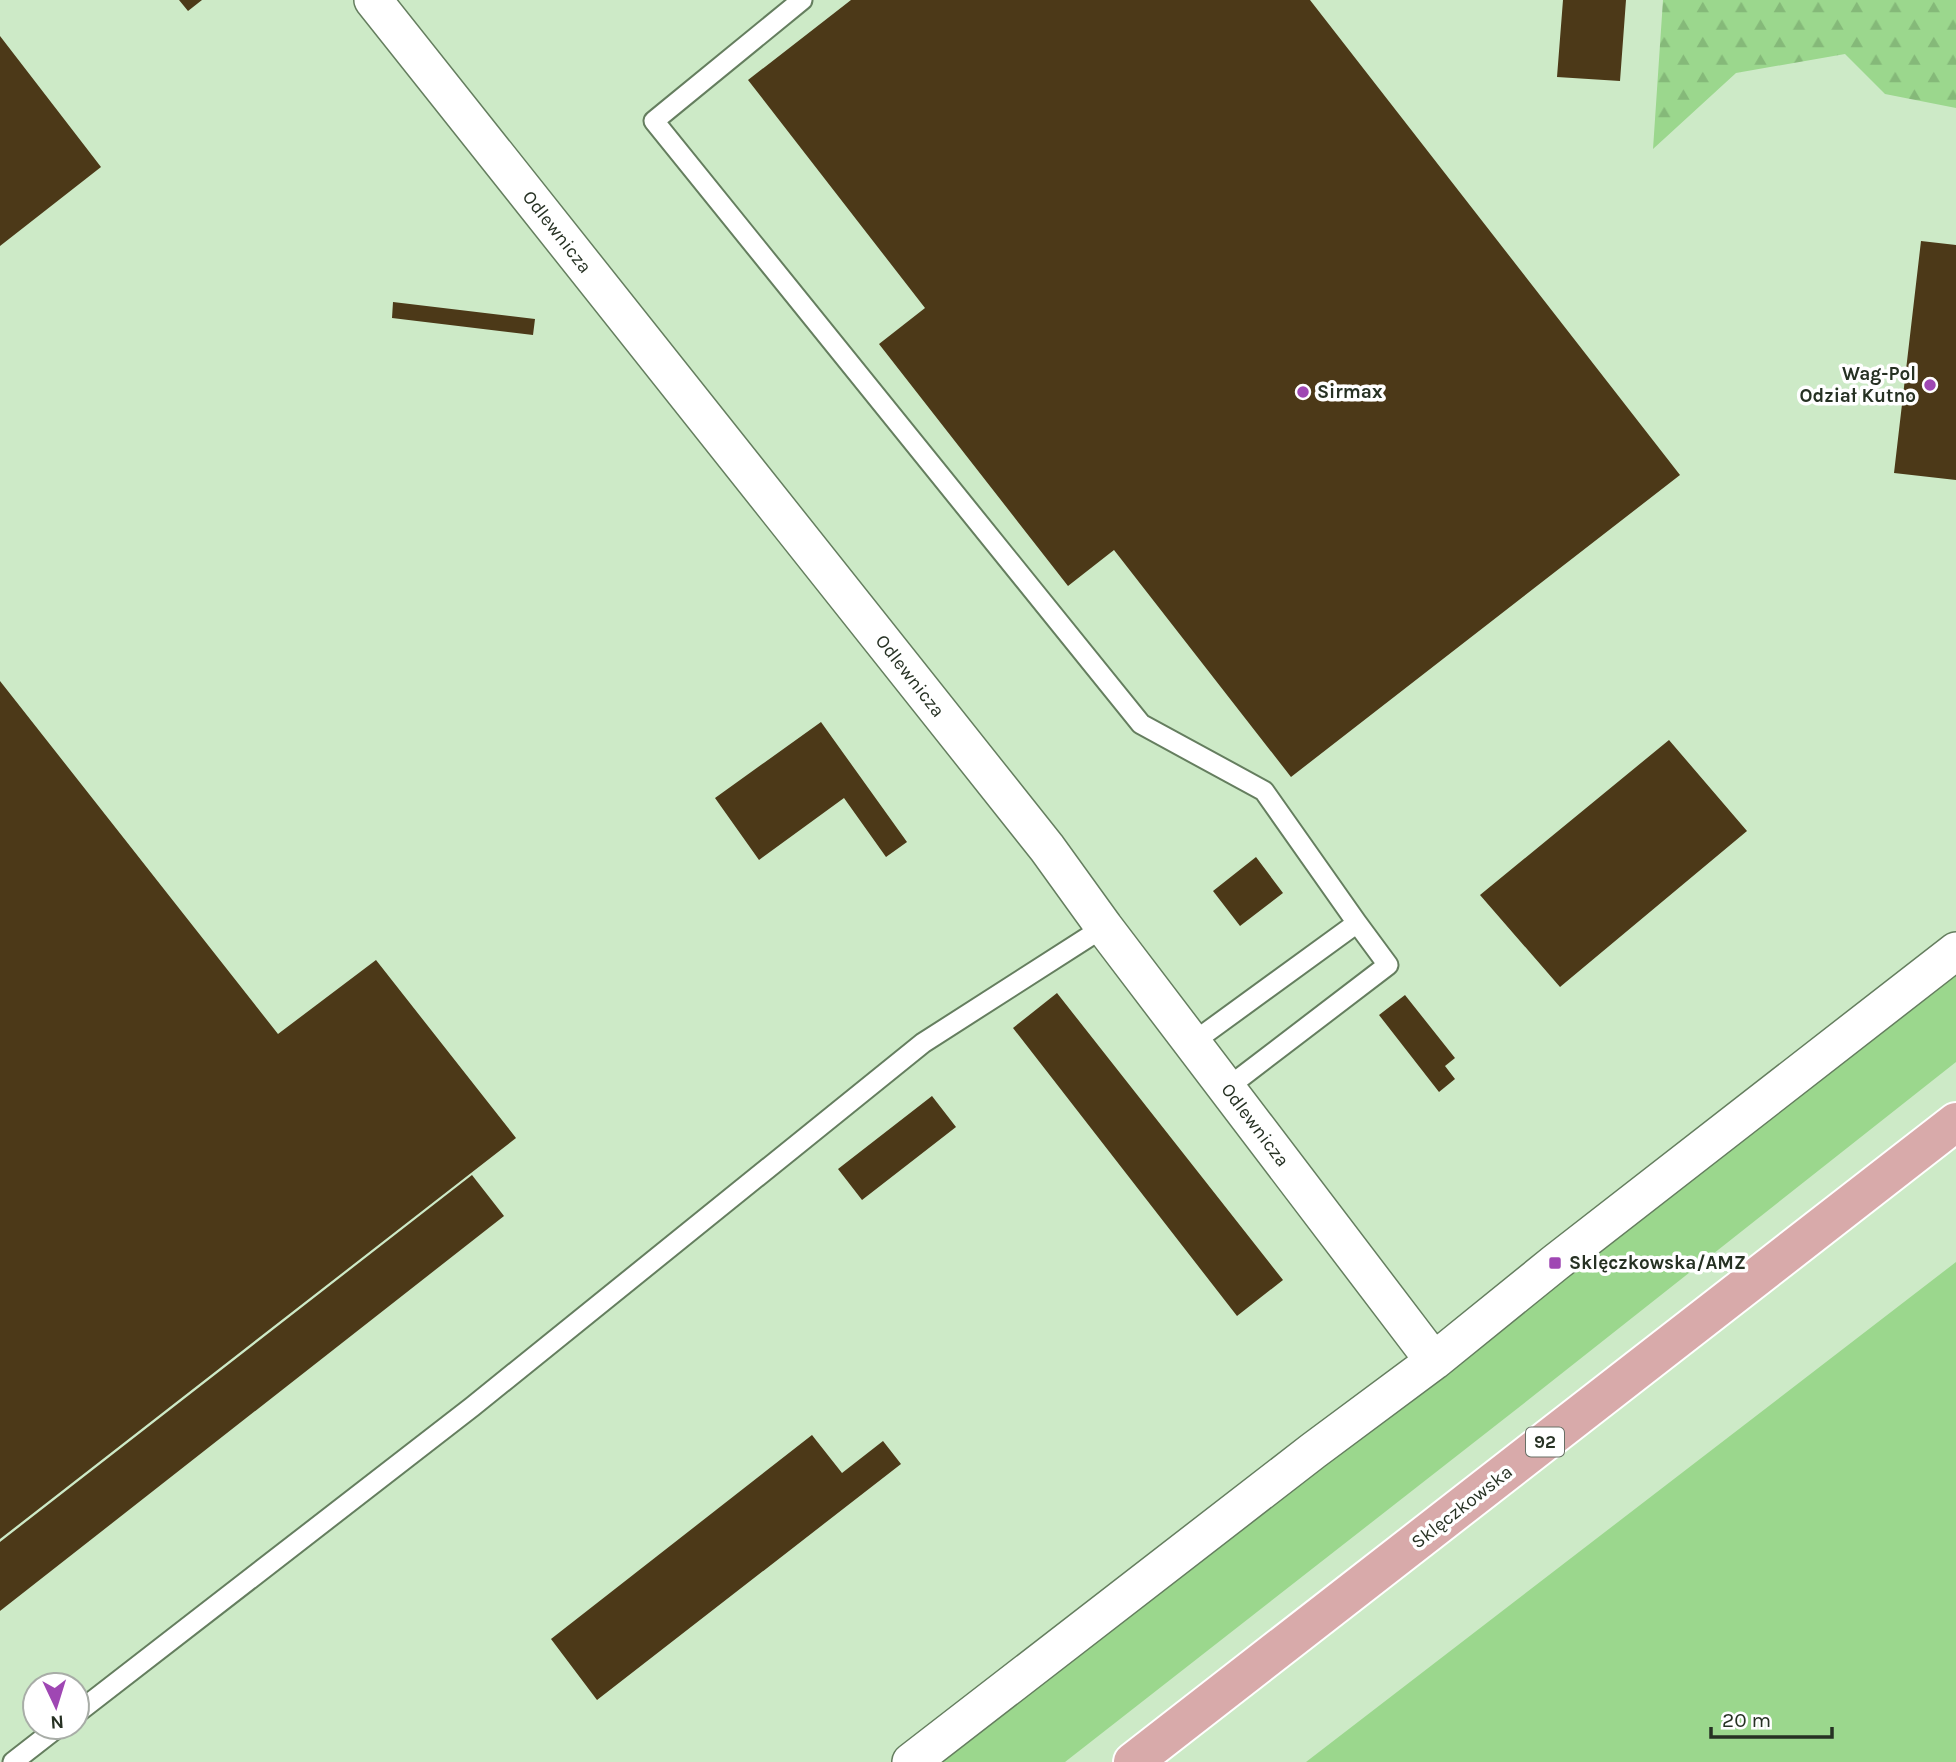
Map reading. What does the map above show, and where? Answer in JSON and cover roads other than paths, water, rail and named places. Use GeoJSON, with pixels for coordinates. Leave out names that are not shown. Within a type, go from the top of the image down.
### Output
{"type":"FeatureCollection","features":[{"type":"Feature","properties":{"kind":"main road","name":"Sklęczkowska"},"geometry":{"type":"LineString","coordinates":[[1133,1762],[1956,1122]]}},
{"type":"Feature","properties":{"kind":"street","name":"Odlewnicza"},"geometry":{"type":"LineString","coordinates":[[373,0],[1047,848],[1434,1361]]}},
{"type":"Feature","properties":{"kind":"street"},"geometry":{"type":"LineString","coordinates":[[911,1762],[1313,1451],[1434,1361],[1555,1263],[1956,951]]}},
{"type":"Feature","properties":{"kind":"lane"},"geometry":{"type":"LineString","coordinates":[[802,0],[654,121],[1141,724],[1264,791],[1388,965],[1227,1088]]}},
{"type":"Feature","properties":{"kind":"lane"},"geometry":{"type":"LineString","coordinates":[[1192,1043],[1357,923]]}},
{"type":"Feature","properties":{"kind":"lane"},"geometry":{"type":"LineString","coordinates":[[91,1702],[472,1407],[923,1043],[1104,927]]}},
{"type":"Feature","properties":{"kind":"lane"},"geometry":{"type":"LineString","coordinates":[[13,1762],[40,1741]]}},
{"type":"Feature","properties":{"kind":"place","name":"Wag-Pol Odział Kutno"},"geometry":{"type":"Point","coordinates":[1930,385]}},
{"type":"Feature","properties":{"kind":"place","name":"Sirmax"},"geometry":{"type":"Point","coordinates":[1303,392]}},
{"type":"Feature","properties":{"kind":"place","name":"Sklęczkowska/AMZ"},"geometry":{"type":"Point","coordinates":[1555,1263]}}]}
